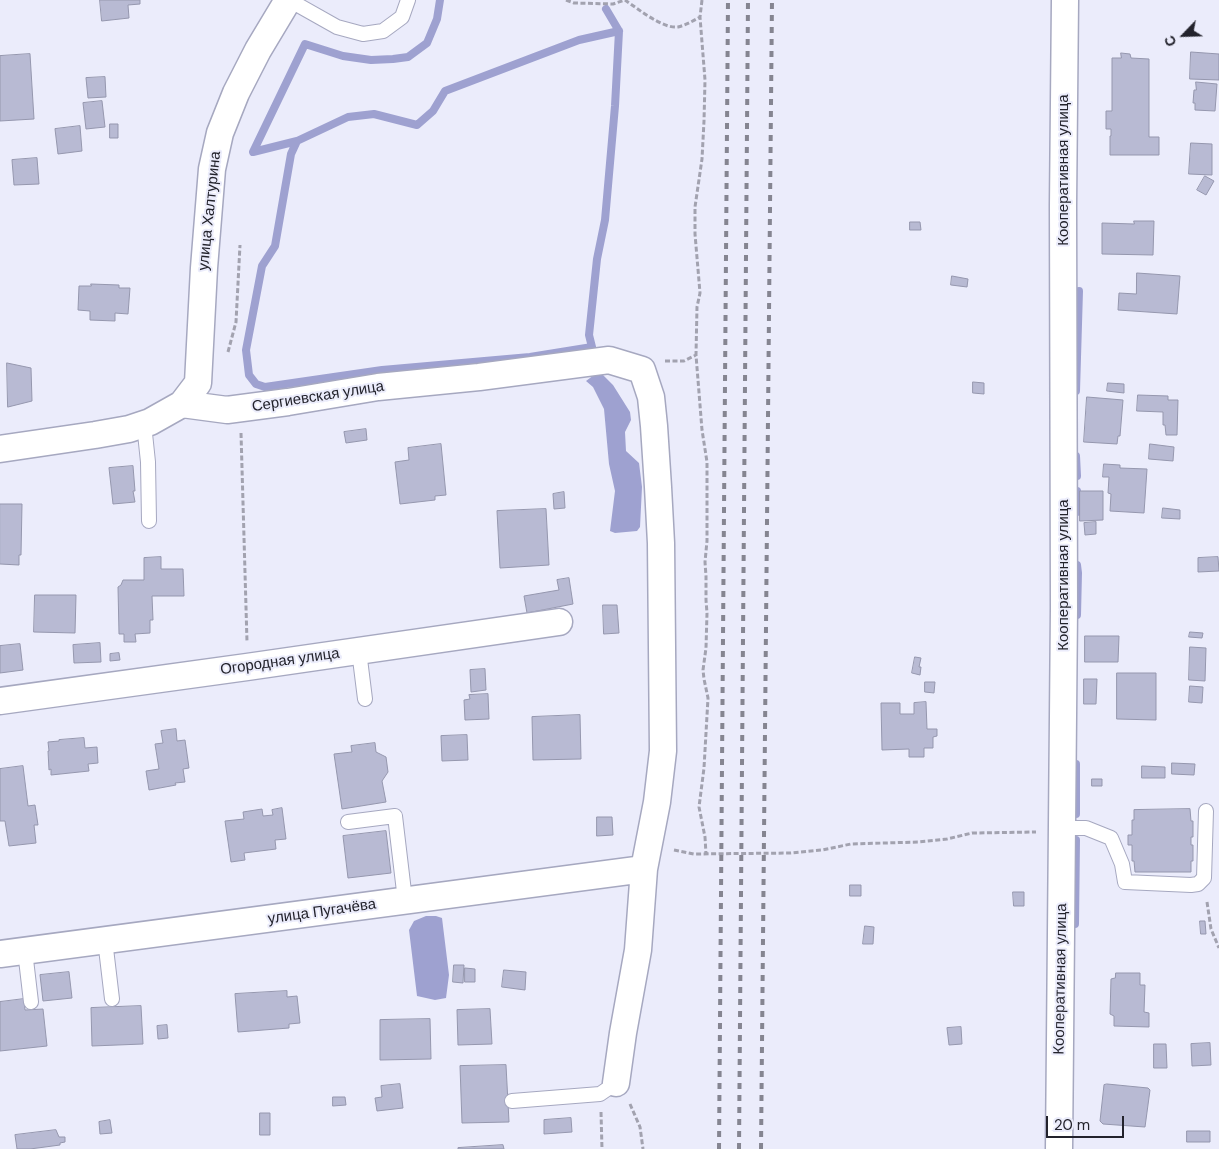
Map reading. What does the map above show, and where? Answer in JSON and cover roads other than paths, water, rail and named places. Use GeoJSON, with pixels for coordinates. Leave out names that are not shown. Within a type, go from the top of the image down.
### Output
{"type":"FeatureCollection","features":[{"type":"Feature","properties":{"kind":"street","name":"улица Халтурина"},"geometry":{"type":"LineString","coordinates":[[182,404],[198,383],[204,268],[212,169],[220,134],[236,93],[258,50],[289,0]]}},
{"type":"Feature","properties":{"kind":"street","name":"Кооперативная улица"},"geometry":{"type":"LineString","coordinates":[[1059,1149],[1053,830],[1064,608],[1063,206],[1065,0]]}},
{"type":"Feature","properties":{"kind":"street","name":"Сергиевская улица"},"geometry":{"type":"LineString","coordinates":[[182,404],[227,410],[378,387],[479,377],[610,360],[642,370],[651,397],[654,426],[660,543],[663,751],[657,802],[646,857]]}},
{"type":"Feature","properties":{"kind":"street"},"geometry":{"type":"LineString","coordinates":[[0,449],[129,429],[150,422],[182,404]]}},
{"type":"Feature","properties":{"kind":"street","name":"Огородная улица"},"geometry":{"type":"LineString","coordinates":[[0,701],[559,622]]}},
{"type":"Feature","properties":{"kind":"street"},"geometry":{"type":"LineString","coordinates":[[608,1088],[623,1033],[638,950],[646,857]]}},
{"type":"Feature","properties":{"kind":"street","name":"улица Пугачёва"},"geometry":{"type":"LineString","coordinates":[[13,953],[405,900],[646,857]]}},
{"type":"Feature","properties":{"kind":"lane"},"geometry":{"type":"LineString","coordinates":[[289,0],[337,27],[363,34],[383,31],[402,17],[408,0]]}},
{"type":"Feature","properties":{"kind":"lane"},"geometry":{"type":"LineString","coordinates":[[144,424],[148,462],[149,521]]}},
{"type":"Feature","properties":{"kind":"lane"},"geometry":{"type":"LineString","coordinates":[[359,651],[365,699]]}},
{"type":"Feature","properties":{"kind":"lane"},"geometry":{"type":"LineString","coordinates":[[1053,830],[1086,828],[1111,838],[1122,864],[1125,882],[1191,885],[1198,884],[1204,878],[1206,811]]}},
{"type":"Feature","properties":{"kind":"lane"},"geometry":{"type":"LineString","coordinates":[[348,822],[396,816],[405,900]]}},
{"type":"Feature","properties":{"kind":"lane"},"geometry":{"type":"LineString","coordinates":[[105,940],[112,1000]]}},
{"type":"Feature","properties":{"kind":"lane"},"geometry":{"type":"LineString","coordinates":[[13,953],[30,1002]]}},
{"type":"Feature","properties":{"kind":"lane"},"geometry":{"type":"LineString","coordinates":[[512,1101],[608,1088]]}},
{"type":"Feature","properties":{"kind":"water"},"geometry":{"type":"Polygon","coordinates":[[[594,375],[603,375],[613,385],[630,412],[631,420],[625,432],[626,451],[639,463],[642,487],[640,527],[637,531],[615,533],[610,531],[615,491],[609,464],[604,409],[593,387],[586,381],[594,375]]]}},
{"type":"Feature","properties":{"kind":"water"},"geometry":{"type":"Polygon","coordinates":[[[426,916],[442,918],[449,975],[446,998],[435,1000],[417,996],[409,930],[414,921],[426,916]]]}},
{"type":"Feature","properties":{"kind":"waterway"},"geometry":{"type":"LineString","coordinates":[[297,141],[253,152],[305,44],[343,56],[371,60],[408,57],[427,43],[437,19],[440,0]]}},
{"type":"Feature","properties":{"kind":"waterway"},"geometry":{"type":"LineString","coordinates":[[606,9],[619,31],[579,40],[445,91],[433,111],[417,125],[374,114],[348,117],[297,141],[291,154],[275,246],[262,266],[246,350],[249,375],[256,384],[265,387],[382,370],[530,357],[592,347],[589,335],[597,259],[605,220],[615,106],[619,31]]}},
{"type":"Feature","properties":{"kind":"waterway"},"geometry":{"type":"LineString","coordinates":[[1076,391],[1079,291]]}},
{"type":"Feature","properties":{"kind":"waterway"},"geometry":{"type":"LineString","coordinates":[[1076,456],[1077,476]]}},
{"type":"Feature","properties":{"kind":"waterway"},"geometry":{"type":"LineString","coordinates":[[1077,491],[1077,512]]}},
{"type":"Feature","properties":{"kind":"waterway"},"geometry":{"type":"LineString","coordinates":[[1077,565],[1077,615]]}},
{"type":"Feature","properties":{"kind":"waterway"},"geometry":{"type":"LineString","coordinates":[[1076,764],[1076,814]]}},
{"type":"Feature","properties":{"kind":"waterway"},"geometry":{"type":"LineString","coordinates":[[1075,924],[1076,840]]}},
{"type":"Feature","properties":{"kind":"railway"},"geometry":{"type":"LineString","coordinates":[[719,1149],[728,0]]}},
{"type":"Feature","properties":{"kind":"railway"},"geometry":{"type":"LineString","coordinates":[[739,1149],[748,0]]}},
{"type":"Feature","properties":{"kind":"railway"},"geometry":{"type":"LineString","coordinates":[[761,1149],[772,0]]}}]}
